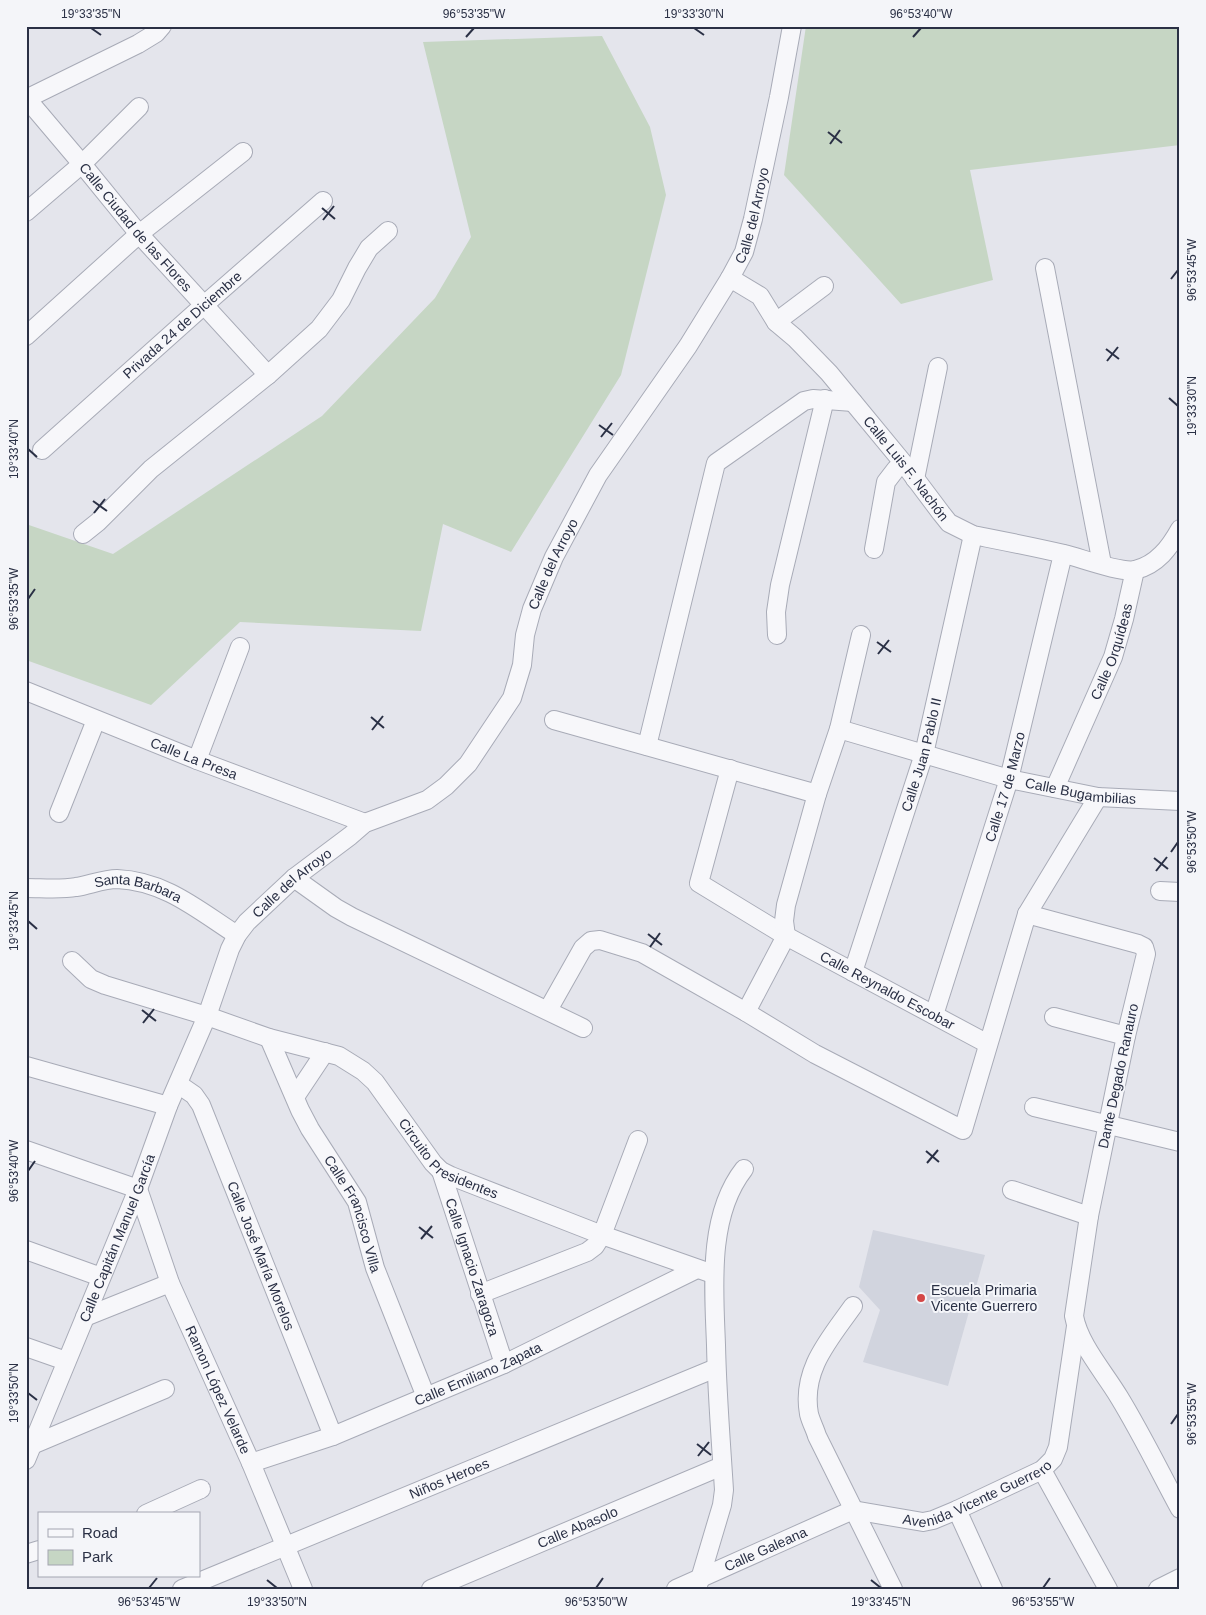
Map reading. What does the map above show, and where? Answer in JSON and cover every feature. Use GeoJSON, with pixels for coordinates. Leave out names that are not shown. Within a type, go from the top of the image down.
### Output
{"type":"FeatureCollection","features":[{"type":"Feature","properties":{"kind":"street"},"geometry":{"type":"LineString","coordinates":[[26,99],[138,44],[156,33],[162,26]]}},
{"type":"Feature","properties":{"kind":"street","name":"Calle del Arroyo"},"geometry":{"type":"LineString","coordinates":[[207,1016],[230,949],[237,935],[247,922],[294,878],[350,836],[365,822],[426,800],[446,786],[468,764],[494,722],[512,698],[522,664],[525,635],[532,609],[554,557],[598,475],[688,346],[744,252],[753,219],[779,97],[792,26]]}},
{"type":"Feature","properties":{"kind":"street","name":"Calle Ciudad de las Flores"},"geometry":{"type":"LineString","coordinates":[[26,99],[139,234],[268,375]]}},
{"type":"Feature","properties":{"kind":"street"},"geometry":{"type":"LineString","coordinates":[[26,212],[82,164],[139,107]]}},
{"type":"Feature","properties":{"kind":"street"},"geometry":{"type":"LineString","coordinates":[[26,336],[139,234],[243,152]]}},
{"type":"Feature","properties":{"kind":"street","name":"Privada 24 de Diciembre"},"geometry":{"type":"LineString","coordinates":[[42,450],[324,201]]}},
{"type":"Feature","properties":{"kind":"street"},"geometry":{"type":"LineString","coordinates":[[83,534],[98,522],[151,469],[268,375],[319,329],[341,300],[357,268],[370,248],[388,231]]}},
{"type":"Feature","properties":{"kind":"street"},"geometry":{"type":"LineString","coordinates":[[1045,268],[1102,564]]}},
{"type":"Feature","properties":{"kind":"street","name":"Calle Luis F. Nachón"},"geometry":{"type":"LineString","coordinates":[[730,278],[760,296],[776,322],[829,373],[949,522],[973,535],[1122,569],[1135,570]]}},
{"type":"Feature","properties":{"kind":"street"},"geometry":{"type":"LineString","coordinates":[[776,322],[824,286]]}},
{"type":"Feature","properties":{"kind":"street"},"geometry":{"type":"LineString","coordinates":[[915,479],[938,367]]}},
{"type":"Feature","properties":{"kind":"street"},"geometry":{"type":"LineString","coordinates":[[647,746],[716,463],[804,401],[825,399],[853,402]]}},
{"type":"Feature","properties":{"kind":"street"},"geometry":{"type":"LineString","coordinates":[[777,635],[776,612],[780,585],[825,399]]}},
{"type":"Feature","properties":{"kind":"street"},"geometry":{"type":"LineString","coordinates":[[874,549],[886,482],[896,469],[905,465]]}},
{"type":"Feature","properties":{"kind":"street"},"geometry":{"type":"LineString","coordinates":[[1135,570],[1151,564],[1161,556],[1180,529]]}},
{"type":"Feature","properties":{"kind":"street","name":"Calle Juan Pablo II"},"geometry":{"type":"LineString","coordinates":[[853,972],[924,754],[973,535]]}},
{"type":"Feature","properties":{"kind":"street","name":"Calle 17 de Marzo"},"geometry":{"type":"LineString","coordinates":[[934,1015],[1010,779],[1063,554]]}},
{"type":"Feature","properties":{"kind":"street","name":"Calle Orquídeas"},"geometry":{"type":"LineString","coordinates":[[1055,788],[1113,657],[1135,570]]}},
{"type":"Feature","properties":{"kind":"street"},"geometry":{"type":"LineString","coordinates":[[746,1012],[786,936],[784,921],[786,905],[817,794],[839,729],[861,635]]}},
{"type":"Feature","properties":{"kind":"street"},"geometry":{"type":"LineString","coordinates":[[197,760],[240,647]]}},
{"type":"Feature","properties":{"kind":"street","name":"Calle La Presa"},"geometry":{"type":"LineString","coordinates":[[26,691],[197,760],[365,822]]}},
{"type":"Feature","properties":{"kind":"street"},"geometry":{"type":"LineString","coordinates":[[59,813],[96,720]]}},
{"type":"Feature","properties":{"kind":"street"},"geometry":{"type":"LineString","coordinates":[[554,720],[817,794]]}},
{"type":"Feature","properties":{"kind":"street","name":"Calle Bugambilias"},"geometry":{"type":"LineString","coordinates":[[839,729],[1010,779],[1098,797],[1180,801]]}},
{"type":"Feature","properties":{"kind":"street","name":"Calle Reynaldo Escobar"},"geometry":{"type":"LineString","coordinates":[[730,769],[699,884],[786,936],[988,1044]]}},
{"type":"Feature","properties":{"kind":"street"},"geometry":{"type":"LineString","coordinates":[[548,1010],[583,948],[591,941],[600,940],[642,953],[746,1012],[814,1054],[963,1130],[1027,914],[1098,797]]}},
{"type":"Feature","properties":{"kind":"street"},"geometry":{"type":"LineString","coordinates":[[294,878],[352,917],[584,1028]]}},
{"type":"Feature","properties":{"kind":"street","name":"Santa Barbara"},"geometry":{"type":"LineString","coordinates":[[26,888],[74,888],[115,879],[140,881],[172,893],[237,935]]}},
{"type":"Feature","properties":{"kind":"street"},"geometry":{"type":"LineString","coordinates":[[1160,891],[1180,892]]}},
{"type":"Feature","properties":{"kind":"street","name":"Dante Degado Ranauro"},"geometry":{"type":"LineString","coordinates":[[1027,914],[1138,944],[1144,947],[1146,954],[1126,1036],[1089,1216],[1075,1303],[1074,1316],[1076,1326]]}},
{"type":"Feature","properties":{"kind":"street","name":"Circuito Presidentes"},"geometry":{"type":"LineString","coordinates":[[72,961],[91,979],[105,985],[207,1016],[269,1038],[339,1056],[364,1071],[375,1082],[433,1163],[441,1171],[602,1235],[705,1271]]}},
{"type":"Feature","properties":{"kind":"street","name":"Calle Capitán Manuel García"},"geometry":{"type":"LineString","coordinates":[[29,1452],[138,1189],[168,1106],[207,1016]]}},
{"type":"Feature","properties":{"kind":"street"},"geometry":{"type":"LineString","coordinates":[[1054,1017],[1126,1036]]}},
{"type":"Feature","properties":{"kind":"street","name":"Calle Francisco Villa"},"geometry":{"type":"LineString","coordinates":[[269,1038],[310,1129],[351,1189],[357,1202],[375,1268],[426,1397]]}},
{"type":"Feature","properties":{"kind":"street"},"geometry":{"type":"LineString","coordinates":[[295,1097],[324,1052]]}},
{"type":"Feature","properties":{"kind":"street"},"geometry":{"type":"LineString","coordinates":[[26,1066],[168,1106]]}},
{"type":"Feature","properties":{"kind":"street","name":"Calle José María Morelos"},"geometry":{"type":"LineString","coordinates":[[178,1084],[194,1095],[201,1105],[333,1436]]}},
{"type":"Feature","properties":{"kind":"street"},"geometry":{"type":"LineString","coordinates":[[1034,1107],[1180,1142]]}},
{"type":"Feature","properties":{"kind":"street"},"geometry":{"type":"LineString","coordinates":[[480,1294],[587,1252],[595,1246],[602,1235],[638,1140]]}},
{"type":"Feature","properties":{"kind":"street"},"geometry":{"type":"LineString","coordinates":[[26,1150],[138,1189]]}},
{"type":"Feature","properties":{"kind":"street"},"geometry":{"type":"LineString","coordinates":[[698,1584],[722,1505],[722,1466],[716,1368],[705,1271],[733,1185],[744,1169]]}},
{"type":"Feature","properties":{"kind":"street","name":"Calle Ignacio Zaragoza"},"geometry":{"type":"LineString","coordinates":[[441,1171],[504,1364]]}},
{"type":"Feature","properties":{"kind":"street","name":"Ramon López Velarde"},"geometry":{"type":"LineString","coordinates":[[138,1189],[170,1283],[251,1463],[303,1589]]}},
{"type":"Feature","properties":{"kind":"street"},"geometry":{"type":"LineString","coordinates":[[1012,1190],[1089,1216]]}},
{"type":"Feature","properties":{"kind":"street"},"geometry":{"type":"LineString","coordinates":[[26,1250],[101,1277]]}},
{"type":"Feature","properties":{"kind":"street","name":"Calle Emiliano Zapata"},"geometry":{"type":"LineString","coordinates":[[251,1463],[333,1436],[426,1397],[504,1364],[705,1271]]}},
{"type":"Feature","properties":{"kind":"street"},"geometry":{"type":"LineString","coordinates":[[84,1317],[170,1283]]}},
{"type":"Feature","properties":{"kind":"street"},"geometry":{"type":"LineString","coordinates":[[853,1306],[819,1355],[811,1372],[808,1394],[810,1415],[817,1436],[893,1589]]}},
{"type":"Feature","properties":{"kind":"street"},"geometry":{"type":"LineString","coordinates":[[1076,1326],[1135,1425],[1180,1509]]}},
{"type":"Feature","properties":{"kind":"street","name":"Avenida Vicente Guerrero"},"geometry":{"type":"LineString","coordinates":[[853,1510],[923,1522],[934,1520],[1042,1470],[1053,1459],[1058,1447],[1076,1326]]}},
{"type":"Feature","properties":{"kind":"street"},"geometry":{"type":"LineString","coordinates":[[26,1347],[66,1361]]}},
{"type":"Feature","properties":{"kind":"street","name":"Niños Heroes"},"geometry":{"type":"LineString","coordinates":[[190,1583],[716,1368]]}},
{"type":"Feature","properties":{"kind":"street"},"geometry":{"type":"LineString","coordinates":[[29,1452],[165,1389]]}},
{"type":"Feature","properties":{"kind":"street","name":"Calle Abasolo"},"geometry":{"type":"LineString","coordinates":[[431,1589],[722,1466]]}},
{"type":"Feature","properties":{"kind":"street"},"geometry":{"type":"LineString","coordinates":[[1042,1470],[1108,1589]]}},
{"type":"Feature","properties":{"kind":"street"},"geometry":{"type":"LineString","coordinates":[[156,1512],[202,1489]]}},
{"type":"Feature","properties":{"kind":"street","name":"Calle Galeana"},"geometry":{"type":"LineString","coordinates":[[676,1589],[698,1584],[853,1510]]}},
{"type":"Feature","properties":{"kind":"street"},"geometry":{"type":"LineString","coordinates":[[956,1510],[993,1589]]}},
{"type":"Feature","properties":{"kind":"street"},"geometry":{"type":"LineString","coordinates":[[26,1554],[38,1550]]}},
{"type":"Feature","properties":{"kind":"street"},"geometry":{"type":"LineString","coordinates":[[1158,1589],[1180,1578]]}},
{"type":"Feature","properties":{"kind":"shaded area","name":"Escuela Primaria Vicente Guerrero"},"geometry":{"type":"Polygon","coordinates":[[[873,1230],[985,1255],[948,1386],[863,1362],[880,1310],[859,1287],[873,1230]]]}},
{"type":"Feature","properties":{"kind":"green space"},"geometry":{"type":"Polygon","coordinates":[[[806,26],[1180,26],[1180,145],[970,170],[993,280],[901,304],[784,175],[806,26]]]}},
{"type":"Feature","properties":{"kind":"green space"},"geometry":{"type":"Polygon","coordinates":[[[602,36],[650,127],[666,195],[621,375],[511,552],[443,524],[421,631],[240,622],[151,705],[26,660],[26,524],[113,554],[322,416],[435,298],[471,237],[423,42],[602,36]]]}},
{"type":"Feature","properties":{"kind":"place","name":"Escuela Primaria Vicente Guerrero"},"geometry":{"type":"Point","coordinates":[921,1298]}}]}
